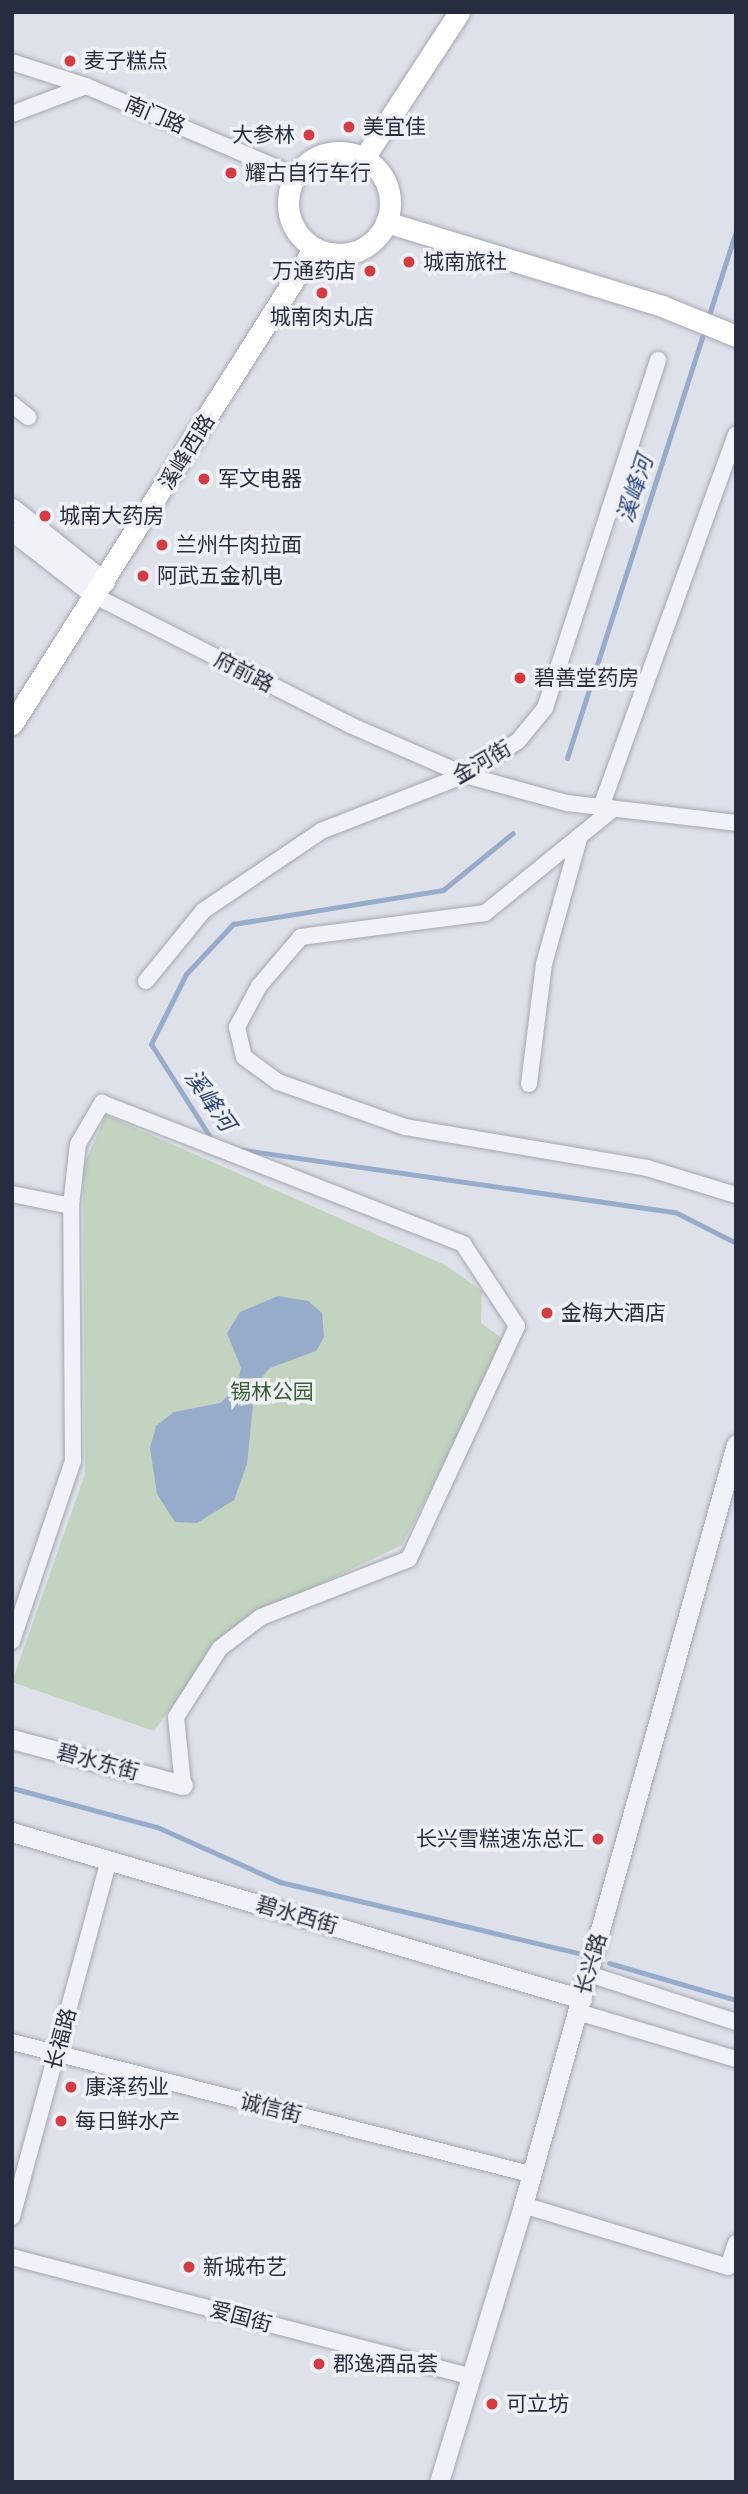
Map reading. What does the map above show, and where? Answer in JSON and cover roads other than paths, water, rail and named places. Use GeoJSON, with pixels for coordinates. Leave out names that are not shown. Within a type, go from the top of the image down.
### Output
{"type":"FeatureCollection","features":[{"type":"Feature","properties":{"kind":"main road"},"geometry":{"type":"LineString","coordinates":[[364,158],[458,12]]}},
{"type":"Feature","properties":{"kind":"main road"},"geometry":{"type":"LineString","coordinates":[[328,153],[364,158],[387,186],[386,222],[362,249],[338,254],[314,248],[291,220],[289,196],[296,176],[328,153]]}},
{"type":"Feature","properties":{"kind":"main road"},"geometry":{"type":"LineString","coordinates":[[386,222],[662,306],[736,336]]}},
{"type":"Feature","properties":{"kind":"main road","name":"溪峰西路"},"geometry":{"type":"LineString","coordinates":[[12,724],[101,590],[314,248]]}},
{"type":"Feature","properties":{"kind":"street","name":"南门路"},"geometry":{"type":"LineString","coordinates":[[12,62],[86,86],[296,176]]}},
{"type":"Feature","properties":{"kind":"street"},"geometry":{"type":"LineString","coordinates":[[12,114],[86,86]]}},
{"type":"Feature","properties":{"kind":"street","name":"金河街"},"geometry":{"type":"LineString","coordinates":[[146,981],[203,911],[321,831],[466,775],[518,741],[545,708],[658,359]]}},
{"type":"Feature","properties":{"kind":"street"},"geometry":{"type":"LineString","coordinates":[[12,404],[28,417]]}},
{"type":"Feature","properties":{"kind":"street"},"geometry":{"type":"LineString","coordinates":[[736,435],[600,807],[580,837],[485,913],[301,937],[259,986],[237,1027],[244,1057],[278,1082],[405,1127],[647,1168],[736,1195]]}},
{"type":"Feature","properties":{"kind":"street","name":"府前路"},"geometry":{"type":"LineString","coordinates":[[12,508],[101,590]]}},
{"type":"Feature","properties":{"kind":"street","name":"府前路"},"geometry":{"type":"LineString","coordinates":[[12,531],[101,590],[350,725],[466,775],[568,803],[600,807]]}},
{"type":"Feature","properties":{"kind":"street"},"geometry":{"type":"LineString","coordinates":[[600,807],[736,823]]}},
{"type":"Feature","properties":{"kind":"street"},"geometry":{"type":"LineString","coordinates":[[529,1084],[547,953],[580,837],[600,807]]}},
{"type":"Feature","properties":{"kind":"street"},"geometry":{"type":"LineString","coordinates":[[12,1641],[73,1461],[71,1206],[78,1144],[102,1103],[463,1244],[517,1326],[409,1559],[261,1617],[220,1648],[176,1717],[183,1785]]}},
{"type":"Feature","properties":{"kind":"street"},"geometry":{"type":"LineString","coordinates":[[12,1194],[71,1206]]}},
{"type":"Feature","properties":{"kind":"street","name":"长兴路"},"geometry":{"type":"LineString","coordinates":[[439,2482],[589,1975],[736,1444]]}},
{"type":"Feature","properties":{"kind":"street","name":"碧水东街"},"geometry":{"type":"LineString","coordinates":[[12,1739],[183,1785]]}},
{"type":"Feature","properties":{"kind":"street","name":"碧水西街"},"geometry":{"type":"LineString","coordinates":[[12,1832],[580,2005]]}},
{"type":"Feature","properties":{"kind":"street","name":"长福路"},"geometry":{"type":"LineString","coordinates":[[12,2217],[109,1860]]}},
{"type":"Feature","properties":{"kind":"street"},"geometry":{"type":"LineString","coordinates":[[589,1975],[736,2022]]}},
{"type":"Feature","properties":{"kind":"street"},"geometry":{"type":"LineString","coordinates":[[580,2005],[736,2059]]}},
{"type":"Feature","properties":{"kind":"street","name":"诚信街"},"geometry":{"type":"LineString","coordinates":[[12,2042],[530,2174]]}},
{"type":"Feature","properties":{"kind":"street"},"geometry":{"type":"LineString","coordinates":[[523,2205],[729,2267],[736,2243]]}},
{"type":"Feature","properties":{"kind":"street","name":"爱国街"},"geometry":{"type":"LineString","coordinates":[[12,2257],[470,2376]]}},
{"type":"Feature","properties":{"kind":"water"},"geometry":{"type":"Polygon","coordinates":[[[278,1296],[308,1301],[322,1313],[324,1337],[316,1351],[270,1368],[255,1385],[247,1464],[234,1500],[197,1523],[175,1522],[157,1494],[150,1448],[156,1426],[174,1412],[220,1403],[237,1388],[241,1368],[227,1333],[240,1312],[278,1296]]]}},
{"type":"Feature","properties":{"kind":"waterway","name":"溪峰河"},"geometry":{"type":"LineString","coordinates":[[708,318],[736,231]]}},
{"type":"Feature","properties":{"kind":"waterway","name":"溪峰河"},"geometry":{"type":"LineString","coordinates":[[567,758],[705,327]]}},
{"type":"Feature","properties":{"kind":"waterway","name":"溪峰河"},"geometry":{"type":"LineString","coordinates":[[212,1140],[151,1044],[186,974],[233,924],[443,890],[513,833]]}},
{"type":"Feature","properties":{"kind":"waterway","name":"溪峰河"},"geometry":{"type":"LineString","coordinates":[[236,1149],[675,1212],[736,1243]]}},
{"type":"Feature","properties":{"kind":"waterway"},"geometry":{"type":"LineString","coordinates":[[12,1788],[157,1827],[280,1882],[578,1953]]}},
{"type":"Feature","properties":{"kind":"waterway"},"geometry":{"type":"LineString","coordinates":[[609,1963],[736,2000]]}},
{"type":"Feature","properties":{"kind":"place","name":"麦子糕点"},"geometry":{"type":"Point","coordinates":[70,61]}},
{"type":"Feature","properties":{"kind":"place","name":"美宜佳"},"geometry":{"type":"Point","coordinates":[349,127]}},
{"type":"Feature","properties":{"kind":"place","name":"大参林"},"geometry":{"type":"Point","coordinates":[309,135]}},
{"type":"Feature","properties":{"kind":"place","name":"耀古自行车行"},"geometry":{"type":"Point","coordinates":[231,173]}},
{"type":"Feature","properties":{"kind":"place","name":"城南旅社"},"geometry":{"type":"Point","coordinates":[409,262]}},
{"type":"Feature","properties":{"kind":"place","name":"万通药店"},"geometry":{"type":"Point","coordinates":[370,271]}},
{"type":"Feature","properties":{"kind":"place","name":"城南肉丸店"},"geometry":{"type":"Point","coordinates":[322,293]}},
{"type":"Feature","properties":{"kind":"place","name":"军文电器"},"geometry":{"type":"Point","coordinates":[204,479]}},
{"type":"Feature","properties":{"kind":"place","name":"城南大药房"},"geometry":{"type":"Point","coordinates":[45,516]}},
{"type":"Feature","properties":{"kind":"place","name":"兰州牛肉拉面"},"geometry":{"type":"Point","coordinates":[162,545]}},
{"type":"Feature","properties":{"kind":"place","name":"阿武五金机电"},"geometry":{"type":"Point","coordinates":[143,576]}},
{"type":"Feature","properties":{"kind":"place","name":"碧善堂药房"},"geometry":{"type":"Point","coordinates":[520,678]}},
{"type":"Feature","properties":{"kind":"place","name":"金梅大酒店"},"geometry":{"type":"Point","coordinates":[547,1313]}},
{"type":"Feature","properties":{"kind":"place","name":"长兴雪糕速冻总汇"},"geometry":{"type":"Point","coordinates":[598,1839]}},
{"type":"Feature","properties":{"kind":"place","name":"康泽药业"},"geometry":{"type":"Point","coordinates":[71,2087]}},
{"type":"Feature","properties":{"kind":"place","name":"每日鲜水产"},"geometry":{"type":"Point","coordinates":[61,2121]}},
{"type":"Feature","properties":{"kind":"place","name":"新城布艺"},"geometry":{"type":"Point","coordinates":[189,2267]}},
{"type":"Feature","properties":{"kind":"place","name":"郡逸酒品荟"},"geometry":{"type":"Point","coordinates":[319,2364]}},
{"type":"Feature","properties":{"kind":"place","name":"可立坊"},"geometry":{"type":"Point","coordinates":[492,2404]}},
{"type":"Feature","properties":{"kind":"park label","name":"锡林公园"},"geometry":{"type":"Point","coordinates":[272,1392]}}]}
